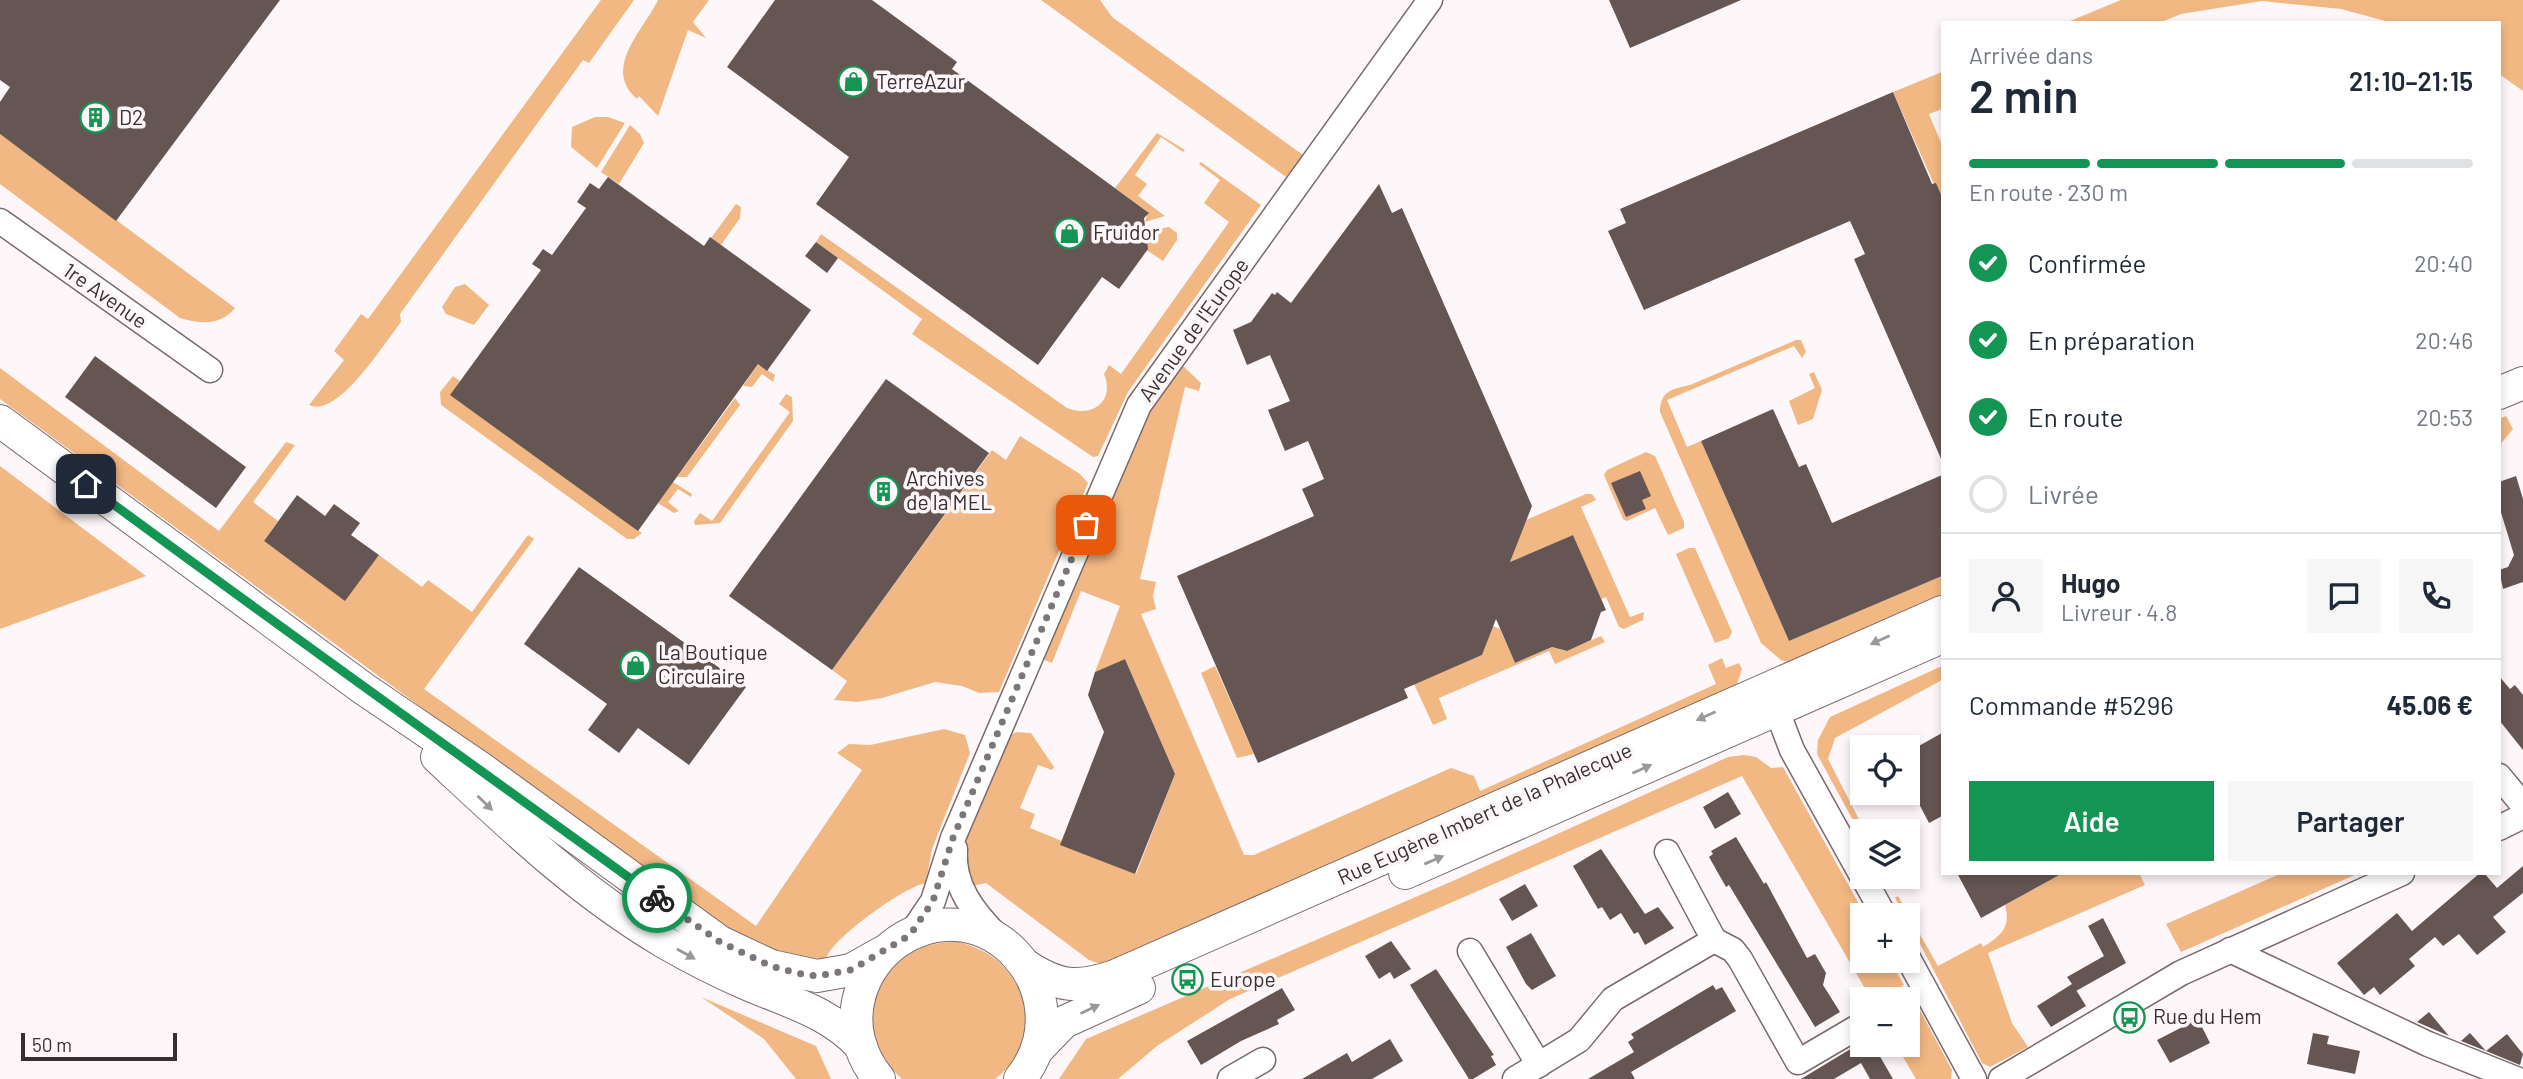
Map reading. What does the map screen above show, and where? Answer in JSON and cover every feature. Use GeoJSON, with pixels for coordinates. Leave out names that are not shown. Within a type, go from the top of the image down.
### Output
{"type":"FeatureCollection","features":[{"type":"Feature","properties":{"kind":"street","name":"Avenue de l'Europe"},"geometry":{"type":"LineString","coordinates":[[897,943],[933,901],[947,851],[1139,405],[1430,0]]}},
{"type":"Feature","properties":{"kind":"street","name":"1re Avenue"},"geometry":{"type":"LineString","coordinates":[[0,221],[210,370]]}},
{"type":"Feature","properties":{"kind":"street"},"geometry":{"type":"LineString","coordinates":[[2501,383],[2523,376]]}},
{"type":"Feature","properties":{"kind":"street"},"geometry":{"type":"LineString","coordinates":[[2501,392],[2523,383]]}},
{"type":"Feature","properties":{"kind":"street"},"geometry":{"type":"LineString","coordinates":[[0,421],[364,689],[479,767],[693,925],[732,948],[771,966],[817,976],[851,970],[897,943]]}},
{"type":"Feature","properties":{"kind":"street","name":"Rue Eugène Imbert de la Phalecque"},"geometry":{"type":"LineString","coordinates":[[1037,1050],[1064,1022],[1773,699],[1941,613]]}},
{"type":"Feature","properties":{"kind":"street","name":"Rue Eugène Imbert de la Phalecque"},"geometry":{"type":"LineString","coordinates":[[897,943],[929,928],[958,926],[987,934],[1055,983],[1097,983],[1773,699],[1941,638]]}},
{"type":"Feature","properties":{"kind":"street"},"geometry":{"type":"LineString","coordinates":[[364,689],[520,837],[631,922],[706,965],[819,1013],[846,1031],[860,1046],[879,1079]]}},
{"type":"Feature","properties":{"kind":"street"},"geometry":{"type":"LineString","coordinates":[[1773,699],[1792,750],[1850,854]]}},
{"type":"Feature","properties":{"kind":"street"},"geometry":{"type":"LineString","coordinates":[[2501,778],[2523,804]]}},
{"type":"Feature","properties":{"kind":"street"},"geometry":{"type":"LineString","coordinates":[[2501,827],[2523,816]]}},
{"type":"Feature","properties":{"kind":"street","name":"Avenue de l'Europe"},"geometry":{"type":"LineString","coordinates":[[960,824],[954,859],[956,876],[970,905],[1015,954]]}},
{"type":"Feature","properties":{"kind":"street"},"geometry":{"type":"LineString","coordinates":[[1667,852],[1714,940],[1733,950],[1740,958],[1798,1062],[1850,1032]]}},
{"type":"Feature","properties":{"kind":"street"},"geometry":{"type":"LineString","coordinates":[[2001,1079],[2151,990],[2230,950],[2398,875]]}},
{"type":"Feature","properties":{"kind":"street"},"geometry":{"type":"LineString","coordinates":[[1515,1079],[1578,1040],[1613,999],[1714,940]]}},
{"type":"Feature","properties":{"kind":"street"},"geometry":{"type":"LineString","coordinates":[[860,1046],[856,1024],[858,1000],[866,978],[897,943]]}},
{"type":"Feature","properties":{"kind":"street"},"geometry":{"type":"LineString","coordinates":[[2230,950],[2428,1044],[2516,1079]]}},
{"type":"Feature","properties":{"kind":"street"},"geometry":{"type":"LineString","coordinates":[[1470,951],[1539,1065]]}},
{"type":"Feature","properties":{"kind":"street"},"geometry":{"type":"LineString","coordinates":[[1015,954],[1041,1001],[1043,1021],[1037,1050],[1020,1079]]}},
{"type":"Feature","properties":{"kind":"street"},"geometry":{"type":"LineString","coordinates":[[1916,973],[1974,1079]]}},
{"type":"Feature","properties":{"kind":"street"},"geometry":{"type":"LineString","coordinates":[[1230,1079],[1263,1060]]}},
{"type":"Feature","properties":{"kind":"shaded area"},"geometry":{"type":"Polygon","coordinates":[[[601,0],[634,0],[589,63],[583,60],[400,314],[401,322],[373,361],[347,390],[333,401],[321,406],[309,405],[344,360],[334,351],[361,314],[368,319],[601,0]]]}},
{"type":"Feature","properties":{"kind":"shaded area"},"geometry":{"type":"Polygon","coordinates":[[[658,0],[709,0],[693,22],[706,38],[688,30],[658,116],[639,96],[637,99],[627,87],[623,75],[629,49],[658,0]]]}},
{"type":"Feature","properties":{"kind":"shaded area"},"geometry":{"type":"Polygon","coordinates":[[[1041,0],[1100,0],[1112,17],[1303,155],[1286,177],[1041,0]]]}},
{"type":"Feature","properties":{"kind":"shaded area"},"geometry":{"type":"Polygon","coordinates":[[[2121,0],[2523,0],[2523,91],[2501,75],[2501,21],[2386,21],[2341,9],[2262,1],[2181,14],[2164,21],[2070,21],[2121,0]]]}},
{"type":"Feature","properties":{"kind":"shaded area"},"geometry":{"type":"Polygon","coordinates":[[[1941,72],[1941,109],[1929,114],[1941,143],[1941,200],[1893,92],[1941,72]]]}},
{"type":"Feature","properties":{"kind":"shaded area"},"geometry":{"type":"Polygon","coordinates":[[[595,117],[608,117],[625,123],[597,168],[571,147],[572,127],[595,117]]]}},
{"type":"Feature","properties":{"kind":"shaded area"},"geometry":{"type":"Polygon","coordinates":[[[630,125],[640,134],[644,143],[619,184],[601,172],[630,125]]]}},
{"type":"Feature","properties":{"kind":"shaded area"},"geometry":{"type":"Polygon","coordinates":[[[1157,133],[1185,150],[1183,152],[1161,137],[1135,175],[1147,184],[1138,196],[1165,216],[1145,222],[1148,212],[1115,188],[1157,133]]]}},
{"type":"Feature","properties":{"kind":"shaded area"},"geometry":{"type":"Polygon","coordinates":[[[0,134],[235,308],[216,321],[195,322],[180,318],[0,184],[0,134]]]}},
{"type":"Feature","properties":{"kind":"shaded area"},"geometry":{"type":"Polygon","coordinates":[[[1201,162],[1261,205],[1128,392],[1098,456],[1093,457],[912,334],[922,319],[816,242],[821,234],[1067,408],[1085,411],[1093,409],[1104,399],[1107,384],[1104,374],[1109,365],[1121,374],[1229,222],[1204,203],[1220,180],[1199,164],[1201,162]]]}},
{"type":"Feature","properties":{"kind":"shaded area"},"geometry":{"type":"Polygon","coordinates":[[[736,204],[741,207],[740,218],[721,245],[711,238],[736,204]]]}},
{"type":"Feature","properties":{"kind":"shaded area"},"geometry":{"type":"Polygon","coordinates":[[[1169,227],[1177,233],[1177,240],[1163,261],[1130,239],[1137,233],[1169,227]]]}},
{"type":"Feature","properties":{"kind":"shaded area"},"geometry":{"type":"Polygon","coordinates":[[[465,284],[489,305],[474,325],[446,314],[442,307],[455,287],[465,284]]]}},
{"type":"Feature","properties":{"kind":"shaded area"},"geometry":{"type":"Polygon","coordinates":[[[1796,340],[1801,340],[1806,352],[1802,358],[1794,346],[1667,400],[1687,447],[1701,441],[1789,641],[1941,576],[1941,602],[1799,665],[1781,660],[1761,643],[1660,412],[1662,399],[1668,392],[1796,340]]]}},
{"type":"Feature","properties":{"kind":"shaded area"},"geometry":{"type":"Polygon","coordinates":[[[758,364],[775,375],[773,382],[762,374],[752,387],[743,386],[758,364]]]}},
{"type":"Feature","properties":{"kind":"shaded area"},"geometry":{"type":"Polygon","coordinates":[[[1182,365],[1201,383],[1199,391],[1185,387],[1140,579],[1156,582],[1153,596],[1156,609],[1141,614],[1244,855],[1254,855],[1451,768],[1474,776],[1480,791],[1716,684],[1708,665],[1722,658],[1726,668],[1739,663],[1742,669],[1733,696],[1107,966],[1089,960],[986,883],[967,887],[964,844],[1010,736],[1016,732],[1031,733],[1054,767],[1052,770],[1038,765],[1020,808],[1035,814],[1030,828],[1062,841],[1061,845],[1136,874],[1175,774],[1125,659],[1095,672],[1120,606],[1081,591],[1052,663],[1042,659],[1153,401],[1182,365]]]}},
{"type":"Feature","properties":{"kind":"shaded area"},"geometry":{"type":"Polygon","coordinates":[[[0,368],[219,531],[286,442],[295,445],[253,502],[278,521],[264,541],[345,600],[379,555],[422,587],[428,580],[472,612],[528,535],[534,539],[424,689],[756,926],[862,770],[837,753],[849,744],[870,745],[944,729],[965,735],[970,753],[932,849],[926,883],[902,893],[854,927],[831,950],[826,959],[783,958],[712,920],[0,399],[0,368]]]}},
{"type":"Feature","properties":{"kind":"shaded area"},"geometry":{"type":"Polygon","coordinates":[[[1814,372],[1822,390],[1813,419],[1798,425],[1789,401],[1815,388],[1809,374],[1814,372]]]}},
{"type":"Feature","properties":{"kind":"shaded area"},"geometry":{"type":"Polygon","coordinates":[[[453,376],[460,381],[451,395],[642,533],[634,539],[627,539],[441,405],[440,392],[453,376]]]}},
{"type":"Feature","properties":{"kind":"shaded area"},"geometry":{"type":"Polygon","coordinates":[[[786,394],[792,397],[793,421],[720,523],[695,525],[694,521],[700,513],[712,521],[790,412],[779,404],[786,394]]]}},
{"type":"Feature","properties":{"kind":"shaded area"},"geometry":{"type":"Polygon","coordinates":[[[735,398],[740,405],[687,477],[677,477],[735,398]]]}},
{"type":"Feature","properties":{"kind":"shaded area"},"geometry":{"type":"Polygon","coordinates":[[[2506,416],[2513,429],[2501,444],[2501,418],[2506,416]]]}},
{"type":"Feature","properties":{"kind":"shaded area"},"geometry":{"type":"Polygon","coordinates":[[[1020,436],[1080,474],[1088,483],[999,692],[979,693],[962,686],[935,682],[882,698],[857,702],[834,700],[847,681],[832,670],[992,450],[1006,460],[1020,436]]]}},
{"type":"Feature","properties":{"kind":"shaded area"},"geometry":{"type":"Polygon","coordinates":[[[1646,452],[1655,456],[1684,522],[1684,528],[1668,535],[1655,508],[1627,521],[1623,519],[1604,475],[1607,470],[1646,452]]]}},
{"type":"Feature","properties":{"kind":"shaded area"},"geometry":{"type":"Polygon","coordinates":[[[0,466],[146,576],[0,629],[0,466]]]}},
{"type":"Feature","properties":{"kind":"shaded area"},"geometry":{"type":"Polygon","coordinates":[[[673,482],[692,494],[691,497],[678,489],[668,502],[679,511],[674,513],[658,503],[673,482]]]}},
{"type":"Feature","properties":{"kind":"shaded area"},"geometry":{"type":"Polygon","coordinates":[[[1586,494],[1592,494],[1596,500],[1581,507],[1630,617],[1644,612],[1643,620],[1624,629],[1619,627],[1606,597],[1601,599],[1573,535],[1510,562],[1526,520],[1586,494]]]}},
{"type":"Feature","properties":{"kind":"shaded area"},"geometry":{"type":"Polygon","coordinates":[[[1695,548],[1732,632],[1729,638],[1715,643],[1676,554],[1695,548]]]}},
{"type":"Feature","properties":{"kind":"shaded area"},"geometry":{"type":"Polygon","coordinates":[[[1486,623],[1500,629],[1515,663],[1552,647],[1566,651],[1601,636],[1605,642],[1555,664],[1549,651],[1439,698],[1447,719],[1433,725],[1414,684],[1482,655],[1486,644],[1486,623]]]}},
{"type":"Feature","properties":{"kind":"shaded area"},"geometry":{"type":"Polygon","coordinates":[[[1215,666],[1254,754],[1237,758],[1201,673],[1215,666]]]}},
{"type":"Feature","properties":{"kind":"shaded area"},"geometry":{"type":"Polygon","coordinates":[[[1941,666],[1941,681],[1835,738],[1828,759],[1859,819],[1852,819],[1817,754],[1818,740],[1830,717],[1941,666]]]}},
{"type":"Feature","properties":{"kind":"shaded area"},"geometry":{"type":"Polygon","coordinates":[[[1728,757],[1756,757],[1771,768],[1783,767],[1858,903],[1850,903],[1850,963],[1742,776],[1230,999],[1157,1046],[1118,1079],[1059,1079],[1086,1039],[1455,880],[1728,757]]]}},
{"type":"Feature","properties":{"kind":"shaded area"},"geometry":{"type":"Polygon","coordinates":[[[2059,875],[2140,875],[2145,885],[1988,953],[2012,1023],[2028,1047],[1990,1067],[1982,1063],[1920,944],[1920,934],[1938,966],[1981,943],[1983,947],[1995,938],[2006,925],[2005,905],[2059,875]]]}},
{"type":"Feature","properties":{"kind":"shaded area"},"geometry":{"type":"Polygon","coordinates":[[[2277,875],[2354,875],[2181,952],[2166,924],[2277,875]]]}},
{"type":"Feature","properties":{"kind":"shaded area"},"geometry":{"type":"Polygon","coordinates":[[[958,942],[981,950],[1000,963],[1014,980],[1023,999],[1026,1020],[1023,1041],[1013,1061],[995,1079],[902,1079],[884,1058],[874,1035],[872,1012],[878,990],[890,970],[908,955],[931,945],[958,942]]]}},
{"type":"Feature","properties":{"kind":"shaded area"},"geometry":{"type":"Polygon","coordinates":[[[1856,973],[1897,973],[1904,985],[1901,987],[1864,987],[1856,973]]]}},
{"type":"Feature","properties":{"kind":"shaded area"},"geometry":{"type":"Polygon","coordinates":[[[701,997],[816,1046],[831,1079],[796,1079],[764,1039],[701,997]]]}},
{"type":"Feature","properties":{"kind":"shaded area"},"geometry":{"type":"Polygon","coordinates":[[[1920,1010],[1952,1070],[1951,1079],[1916,1079],[1903,1057],[1920,1057],[1920,1010]]]}},
{"type":"Feature","properties":{"kind":"building","name":"D2"},"geometry":{"type":"Polygon","coordinates":[[[0,0],[280,0],[116,221],[0,134],[0,102],[10,87],[0,80],[0,0]]]}},
{"type":"Feature","properties":{"kind":"building"},"geometry":{"type":"Polygon","coordinates":[[[775,0],[872,0],[957,62],[952,69],[1149,213],[1144,218],[1148,249],[1119,289],[1102,277],[1038,365],[816,204],[849,157],[727,67],[775,0]]]}},
{"type":"Feature","properties":{"kind":"building"},"geometry":{"type":"Polygon","coordinates":[[[1609,0],[1741,0],[1630,48],[1609,0]]]}},
{"type":"Feature","properties":{"kind":"building"},"geometry":{"type":"Polygon","coordinates":[[[1893,92],[1932,184],[1936,183],[1941,195],[1941,459],[1854,259],[1865,254],[1850,221],[1644,310],[1608,231],[1626,223],[1620,209],[1893,92]]]}},
{"type":"Feature","properties":{"kind":"building"},"geometry":{"type":"Polygon","coordinates":[[[608,177],[704,246],[710,237],[811,310],[767,371],[758,364],[638,531],[450,395],[541,270],[532,264],[543,249],[552,255],[586,208],[577,202],[590,183],[599,189],[608,177]]]}},
{"type":"Feature","properties":{"kind":"building"},"geometry":{"type":"Polygon","coordinates":[[[1379,184],[1392,213],[1402,208],[1532,506],[1510,562],[1573,535],[1606,610],[1601,612],[1591,640],[1567,651],[1552,647],[1515,663],[1496,619],[1482,655],[1404,689],[1408,698],[1258,763],[1177,576],[1314,516],[1302,489],[1324,479],[1308,441],[1285,451],[1268,410],[1290,401],[1270,355],[1247,365],[1233,330],[1251,322],[1272,293],[1275,295],[1277,292],[1291,303],[1379,184]]]}},
{"type":"Feature","properties":{"kind":"building"},"geometry":{"type":"Polygon","coordinates":[[[816,242],[838,258],[827,273],[805,256],[816,242]]]}},
{"type":"Feature","properties":{"kind":"building"},"geometry":{"type":"Polygon","coordinates":[[[95,356],[246,467],[216,508],[65,397],[95,356]]]}},
{"type":"Feature","properties":{"kind":"building","name":"Archives de la MEL"},"geometry":{"type":"Polygon","coordinates":[[[886,379],[989,453],[832,670],[729,596],[886,379]]]}},
{"type":"Feature","properties":{"kind":"building"},"geometry":{"type":"Polygon","coordinates":[[[1773,409],[1799,467],[1806,464],[1832,523],[1941,475],[1941,576],[1789,641],[1701,441],[1773,409]]]}},
{"type":"Feature","properties":{"kind":"building"},"geometry":{"type":"Polygon","coordinates":[[[1640,471],[1651,496],[1642,500],[1646,509],[1626,517],[1611,483],[1640,471]]]}},
{"type":"Feature","properties":{"kind":"building"},"geometry":{"type":"Polygon","coordinates":[[[2516,476],[2523,499],[2523,582],[2503,589],[2501,569],[2508,567],[2514,555],[2501,513],[2501,481],[2516,476]]]}},
{"type":"Feature","properties":{"kind":"building"},"geometry":{"type":"Polygon","coordinates":[[[297,495],[325,516],[334,504],[360,523],[351,535],[379,555],[345,601],[264,541],[297,495]]]}},
{"type":"Feature","properties":{"kind":"building","name":"La Boutique Circulaire"},"geometry":{"type":"Polygon","coordinates":[[[579,567],[746,687],[689,765],[638,728],[619,753],[588,730],[607,704],[524,644],[579,567]]]}},
{"type":"Feature","properties":{"kind":"building"},"geometry":{"type":"Polygon","coordinates":[[[1125,659],[1175,774],[1135,874],[1060,845],[1104,732],[1088,695],[1095,672],[1125,659]]]}},
{"type":"Feature","properties":{"kind":"building"},"geometry":{"type":"Polygon","coordinates":[[[2501,678],[2510,689],[2515,685],[2523,695],[2523,750],[2501,722],[2501,678]]]}},
{"type":"Feature","properties":{"kind":"building"},"geometry":{"type":"Polygon","coordinates":[[[1941,734],[1941,817],[1929,823],[1920,805],[1920,745],[1941,734]]]}},
{"type":"Feature","properties":{"kind":"building"},"geometry":{"type":"Polygon","coordinates":[[[1728,792],[1741,814],[1715,829],[1703,807],[1728,792]]]}},
{"type":"Feature","properties":{"kind":"building"},"geometry":{"type":"Polygon","coordinates":[[[1736,837],[1764,884],[1766,882],[1807,958],[1815,954],[1826,973],[1823,985],[1840,1012],[1815,1027],[1729,885],[1726,887],[1709,857],[1713,854],[1711,851],[1736,837]]]}},
{"type":"Feature","properties":{"kind":"building"},"geometry":{"type":"Polygon","coordinates":[[[1601,849],[1645,914],[1658,907],[1674,928],[1645,945],[1638,932],[1634,934],[1621,913],[1610,920],[1602,907],[1598,909],[1573,866],[1601,849]]]}},
{"type":"Feature","properties":{"kind":"building"},"geometry":{"type":"Polygon","coordinates":[[[2523,866],[2523,893],[2493,917],[2506,932],[2477,955],[2459,934],[2443,946],[2435,937],[2409,959],[2415,966],[2380,995],[2374,987],[2364,995],[2337,963],[2397,913],[2412,931],[2478,875],[2486,875],[2497,888],[2523,866]]]}},
{"type":"Feature","properties":{"kind":"building"},"geometry":{"type":"Polygon","coordinates":[[[1958,875],[2059,875],[1981,918],[1958,875]]]}},
{"type":"Feature","properties":{"kind":"building"},"geometry":{"type":"Polygon","coordinates":[[[1525,884],[1538,906],[1512,921],[1499,899],[1525,884]]]}},
{"type":"Feature","properties":{"kind":"building"},"geometry":{"type":"Polygon","coordinates":[[[2103,918],[2126,963],[2077,991],[2086,1006],[2051,1027],[2037,1006],[2072,984],[2067,977],[2104,956],[2088,926],[2103,918]]]}},
{"type":"Feature","properties":{"kind":"building"},"geometry":{"type":"Polygon","coordinates":[[[1531,933],[1556,976],[1532,990],[1506,947],[1531,933]]]}},
{"type":"Feature","properties":{"kind":"building"},"geometry":{"type":"Polygon","coordinates":[[[1391,941],[1411,969],[1394,979],[1390,972],[1379,979],[1365,956],[1391,941]]]}},
{"type":"Feature","properties":{"kind":"building"},"geometry":{"type":"Polygon","coordinates":[[[1436,969],[1494,1055],[1491,1056],[1496,1065],[1473,1079],[1469,1079],[1410,985],[1436,969]]]}},
{"type":"Feature","properties":{"kind":"building"},"geometry":{"type":"Polygon","coordinates":[[[1713,985],[1716,990],[1722,987],[1736,1011],[1631,1072],[1635,1079],[1588,1079],[1634,1052],[1628,1042],[1634,1038],[1631,1034],[1713,985]]]}},
{"type":"Feature","properties":{"kind":"building"},"geometry":{"type":"Polygon","coordinates":[[[1282,988],[1295,1010],[1277,1020],[1279,1024],[1241,1041],[1201,1065],[1187,1041],[1282,988]]]}},
{"type":"Feature","properties":{"kind":"building"},"geometry":{"type":"Polygon","coordinates":[[[2429,1012],[2449,1036],[2417,1022],[2429,1012]]]}},
{"type":"Feature","properties":{"kind":"building"},"geometry":{"type":"Polygon","coordinates":[[[2198,1019],[2210,1043],[2170,1063],[2157,1040],[2198,1019]]]}},
{"type":"Feature","properties":{"kind":"building"},"geometry":{"type":"Polygon","coordinates":[[[2313,1033],[2329,1036],[2327,1044],[2360,1051],[2355,1074],[2307,1064],[2313,1033]]]}},
{"type":"Feature","properties":{"kind":"building"},"geometry":{"type":"Polygon","coordinates":[[[2470,1033],[2486,1051],[2461,1041],[2470,1033]]]}},
{"type":"Feature","properties":{"kind":"building"},"geometry":{"type":"Polygon","coordinates":[[[2507,1034],[2523,1054],[2520,1065],[2486,1051],[2507,1034]]]}},
{"type":"Feature","properties":{"kind":"building"},"geometry":{"type":"Polygon","coordinates":[[[1390,1039],[1403,1061],[1372,1079],[1302,1079],[1347,1053],[1352,1062],[1390,1039]]]}},
{"type":"Feature","properties":{"kind":"building"},"geometry":{"type":"Polygon","coordinates":[[[1850,1049],[1850,1057],[1880,1057],[1893,1079],[1870,1079],[1861,1063],[1834,1079],[1801,1079],[1850,1049]]]}},
{"type":"Feature","properties":{"kind":"way so far"},"geometry":{"type":"LineString","coordinates":[[657,898],[720,942],[771,966],[796,973],[817,976],[851,970],[910,935],[920,924],[933,901],[947,851],[1018,690],[1086,525]]}},
{"type":"Feature","properties":{"kind":"place","name":"TerreAzur"},"geometry":{"type":"Point","coordinates":[853,82]}},
{"type":"Feature","properties":{"kind":"place","name":"D2"},"geometry":{"type":"Point","coordinates":[96,118]}},
{"type":"Feature","properties":{"kind":"place","name":"Fruidor"},"geometry":{"type":"Point","coordinates":[1070,233]}},
{"type":"Feature","properties":{"kind":"place","name":"Archives de la MEL"},"geometry":{"type":"Point","coordinates":[883,491]}},
{"type":"Feature","properties":{"kind":"place","name":"La Boutique Circulaire"},"geometry":{"type":"Point","coordinates":[635,665]}},
{"type":"Feature","properties":{"kind":"place","name":"Europe"},"geometry":{"type":"Point","coordinates":[1187,980]}},
{"type":"Feature","properties":{"kind":"place","name":"Rue du Hem"},"geometry":{"type":"Point","coordinates":[2130,1017]}},
{"type":"Feature","properties":{"kind":"route"},"geometry":{"type":"LineString","coordinates":[[86,484],[364,689],[479,767],[657,898]]}}]}
